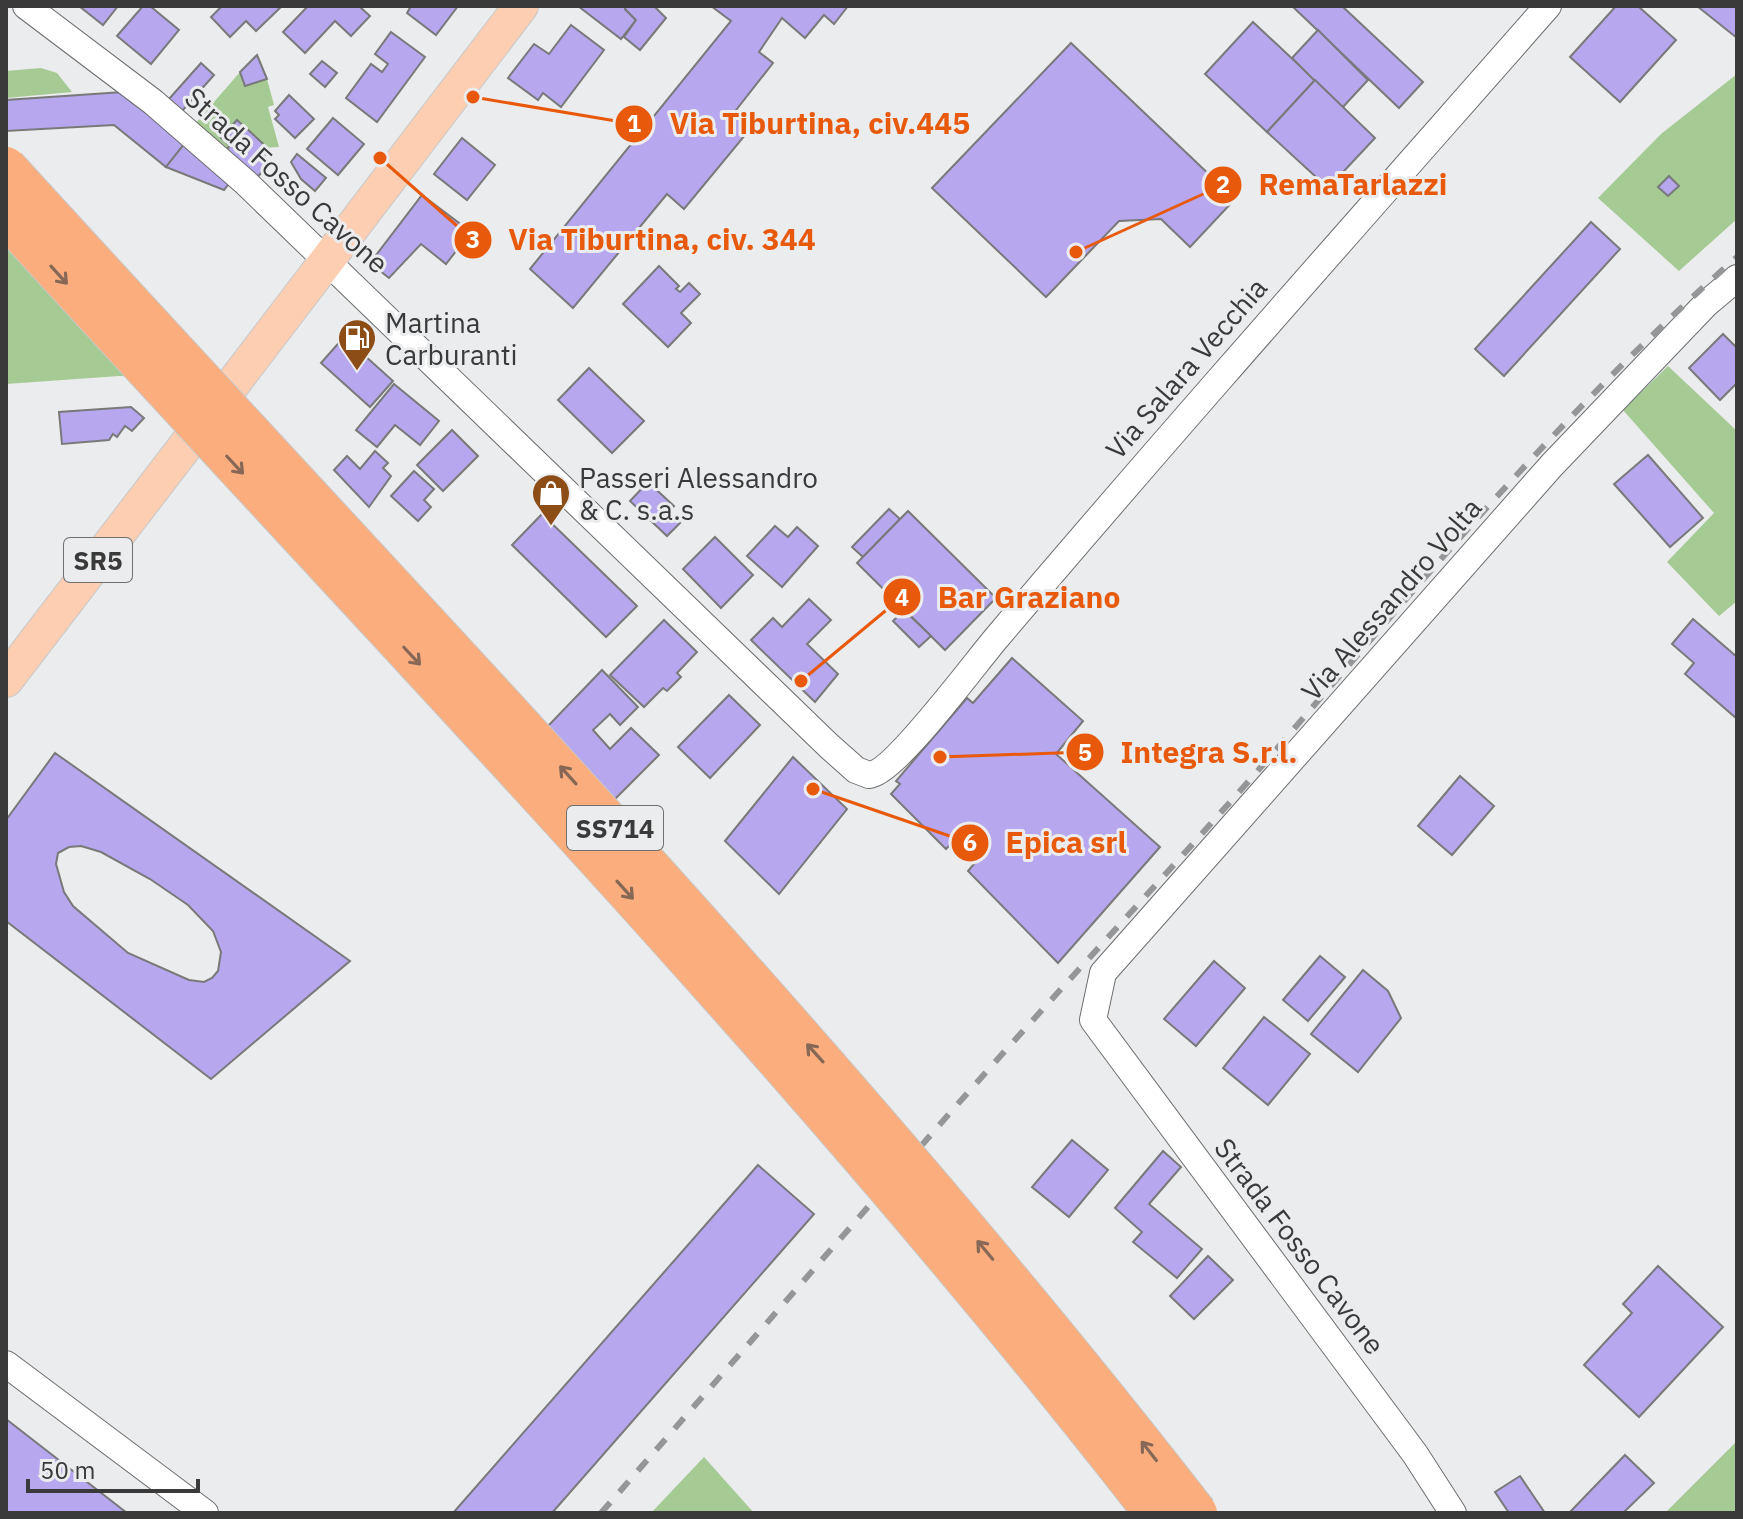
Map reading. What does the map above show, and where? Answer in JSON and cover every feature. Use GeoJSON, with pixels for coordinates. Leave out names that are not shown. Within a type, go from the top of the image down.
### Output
{"type":"FeatureCollection","features":[{"type":"Feature","properties":{"kind":"highway","name":"SS714"},"geometry":{"type":"LineString","coordinates":[[6,167],[538,742],[885,1130],[1080,1362],[1197,1513]]}},
{"type":"Feature","properties":{"kind":"highway","name":"SS714"},"geometry":{"type":"LineString","coordinates":[[6,217],[509,761],[866,1160],[1044,1372],[1154,1513]]}},
{"type":"Feature","properties":{"kind":"main road"},"geometry":{"type":"LineString","coordinates":[[232,385],[521,6]]}},
{"type":"Feature","properties":{"kind":"main road","name":"SR5"},"geometry":{"type":"LineString","coordinates":[[6,680],[190,440]]}},
{"type":"Feature","properties":{"kind":"street","name":"Strada Fosso Cavone"},"geometry":{"type":"LineString","coordinates":[[26,6],[153,102],[328,259],[829,746],[856,770],[875,774]]}},
{"type":"Feature","properties":{"kind":"street","name":"Via Salara Vecchia"},"geometry":{"type":"LineString","coordinates":[[875,774],[943,704],[1165,439],[1548,6]]}},
{"type":"Feature","properties":{"kind":"street","name":"Via Alessandro Volta"},"geometry":{"type":"LineString","coordinates":[[1093,1020],[1103,973],[1552,465],[1706,304],[1737,278]]}},
{"type":"Feature","properties":{"kind":"street","name":"Strada Fosso Cavone"},"geometry":{"type":"LineString","coordinates":[[1093,1020],[1415,1454],[1453,1513]]}},
{"type":"Feature","properties":{"kind":"street"},"geometry":{"type":"LineString","coordinates":[[6,1364],[205,1513]]}},
{"type":"Feature","properties":{"kind":"green space"},"geometry":{"type":"Polygon","coordinates":[[[41,68],[57,73],[72,92],[6,98],[6,71],[41,68]]]}},
{"type":"Feature","properties":{"kind":"green space"},"geometry":{"type":"Polygon","coordinates":[[[240,72],[245,86],[267,79],[274,105],[268,107],[279,147],[226,150],[195,124],[240,72]]]}},
{"type":"Feature","properties":{"kind":"green space"},"geometry":{"type":"Polygon","coordinates":[[[1737,74],[1737,219],[1679,271],[1598,198],[1661,134],[1737,74]]]}},
{"type":"Feature","properties":{"kind":"green space"},"geometry":{"type":"Polygon","coordinates":[[[6,233],[222,380],[119,376],[6,384],[6,233]]]}},
{"type":"Feature","properties":{"kind":"green space"},"geometry":{"type":"Polygon","coordinates":[[[1668,366],[1737,431],[1737,601],[1719,616],[1667,562],[1714,513],[1623,410],[1668,366]]]}},
{"type":"Feature","properties":{"kind":"green space"},"geometry":{"type":"Polygon","coordinates":[[[1737,1441],[1737,1513],[1665,1513],[1737,1441]]]}},
{"type":"Feature","properties":{"kind":"green space"},"geometry":{"type":"Polygon","coordinates":[[[704,1457],[754,1513],[651,1513],[704,1457]]]}},
{"type":"Feature","properties":{"kind":"building"},"geometry":{"type":"Polygon","coordinates":[[[79,6],[118,6],[103,25],[79,6]]]}},
{"type":"Feature","properties":{"kind":"building"},"geometry":{"type":"Polygon","coordinates":[[[143,6],[150,6],[179,30],[151,64],[117,36],[143,6]]]}},
{"type":"Feature","properties":{"kind":"building"},"geometry":{"type":"Polygon","coordinates":[[[222,6],[282,6],[256,31],[246,21],[230,37],[211,17],[222,6]]]}},
{"type":"Feature","properties":{"kind":"building"},"geometry":{"type":"Polygon","coordinates":[[[308,6],[359,6],[370,16],[351,36],[335,21],[305,53],[283,32],[308,6]]]}},
{"type":"Feature","properties":{"kind":"building"},"geometry":{"type":"Polygon","coordinates":[[[411,6],[458,6],[436,35],[407,13],[411,6]]]}},
{"type":"Feature","properties":{"kind":"building"},"geometry":{"type":"Polygon","coordinates":[[[578,6],[627,6],[625,9],[636,20],[621,39],[578,6]]]}},
{"type":"Feature","properties":{"kind":"building"},"geometry":{"type":"Polygon","coordinates":[[[627,6],[654,6],[666,18],[640,50],[624,37],[636,20],[625,9],[627,6]]]}},
{"type":"Feature","properties":{"kind":"building"},"geometry":{"type":"Polygon","coordinates":[[[711,6],[848,6],[834,24],[824,15],[805,38],[782,18],[759,52],[773,63],[733,114],[751,128],[684,209],[667,194],[573,308],[530,269],[731,21],[711,6]]]}},
{"type":"Feature","properties":{"kind":"building"},"geometry":{"type":"Polygon","coordinates":[[[1292,6],[1342,6],[1423,82],[1399,108],[1292,6]]]}},
{"type":"Feature","properties":{"kind":"building"},"geometry":{"type":"Polygon","coordinates":[[[1616,6],[1638,6],[1676,40],[1620,102],[1570,57],[1616,6]]]}},
{"type":"Feature","properties":{"kind":"building"},"geometry":{"type":"Polygon","coordinates":[[[1697,6],[1737,6],[1737,38],[1697,6]]]}},
{"type":"Feature","properties":{"kind":"building"},"geometry":{"type":"Polygon","coordinates":[[[1253,22],[1315,80],[1267,132],[1205,74],[1253,22]]]}},
{"type":"Feature","properties":{"kind":"building"},"geometry":{"type":"Polygon","coordinates":[[[571,25],[604,50],[561,107],[543,93],[538,100],[508,78],[534,44],[549,54],[571,25]]]}},
{"type":"Feature","properties":{"kind":"building"},"geometry":{"type":"Polygon","coordinates":[[[1318,30],[1368,80],[1342,108],[1292,58],[1318,30]]]}},
{"type":"Feature","properties":{"kind":"building"},"geometry":{"type":"Polygon","coordinates":[[[391,32],[425,57],[377,122],[346,98],[371,64],[382,72],[388,64],[375,54],[391,32]]]}},
{"type":"Feature","properties":{"kind":"building"},"geometry":{"type":"Polygon","coordinates":[[[1071,43],[1235,199],[1190,247],[1161,219],[1119,221],[1046,297],[932,188],[1071,43]]]}},
{"type":"Feature","properties":{"kind":"building"},"geometry":{"type":"Polygon","coordinates":[[[257,55],[267,79],[245,86],[240,72],[257,55]]]}},
{"type":"Feature","properties":{"kind":"building"},"geometry":{"type":"Polygon","coordinates":[[[322,61],[337,73],[325,87],[310,74],[322,61]]]}},
{"type":"Feature","properties":{"kind":"building"},"geometry":{"type":"Polygon","coordinates":[[[201,63],[214,75],[182,111],[169,99],[201,63]]]}},
{"type":"Feature","properties":{"kind":"building"},"geometry":{"type":"Polygon","coordinates":[[[1315,80],[1375,138],[1328,188],[1267,132],[1315,80]]]}},
{"type":"Feature","properties":{"kind":"building"},"geometry":{"type":"Polygon","coordinates":[[[123,92],[185,143],[166,167],[114,125],[6,131],[6,100],[123,92]]]}},
{"type":"Feature","properties":{"kind":"building"},"geometry":{"type":"Polygon","coordinates":[[[289,95],[314,119],[295,138],[275,119],[279,115],[275,111],[289,95]]]}},
{"type":"Feature","properties":{"kind":"building"},"geometry":{"type":"Polygon","coordinates":[[[333,118],[364,144],[338,175],[307,149],[333,118]]]}},
{"type":"Feature","properties":{"kind":"building"},"geometry":{"type":"Polygon","coordinates":[[[237,120],[246,128],[230,146],[221,138],[237,120]]]}},
{"type":"Feature","properties":{"kind":"building"},"geometry":{"type":"Polygon","coordinates":[[[246,128],[270,150],[261,160],[267,166],[256,179],[226,150],[246,128]]]}},
{"type":"Feature","properties":{"kind":"building"},"geometry":{"type":"Polygon","coordinates":[[[462,138],[495,165],[467,200],[434,174],[462,138]]]}},
{"type":"Feature","properties":{"kind":"building"},"geometry":{"type":"Polygon","coordinates":[[[185,143],[231,181],[224,190],[166,167],[185,143]]]}},
{"type":"Feature","properties":{"kind":"building"},"geometry":{"type":"Polygon","coordinates":[[[297,154],[326,178],[315,191],[301,179],[291,162],[297,154]]]}},
{"type":"Feature","properties":{"kind":"building"},"geometry":{"type":"Polygon","coordinates":[[[1669,176],[1679,186],[1668,196],[1658,187],[1669,176]]]}},
{"type":"Feature","properties":{"kind":"building"},"geometry":{"type":"Polygon","coordinates":[[[422,195],[471,232],[446,264],[421,244],[389,278],[370,263],[422,195]]]}},
{"type":"Feature","properties":{"kind":"building"},"geometry":{"type":"Polygon","coordinates":[[[1591,222],[1620,249],[1504,376],[1475,349],[1591,222]]]}},
{"type":"Feature","properties":{"kind":"building"},"geometry":{"type":"Polygon","coordinates":[[[659,266],[679,286],[676,289],[680,292],[689,283],[700,294],[681,313],[691,323],[668,347],[623,304],[659,266]]]}},
{"type":"Feature","properties":{"kind":"building"},"geometry":{"type":"Polygon","coordinates":[[[1723,334],[1737,348],[1737,383],[1720,400],[1689,368],[1723,334]]]}},
{"type":"Feature","properties":{"kind":"building"},"geometry":{"type":"Polygon","coordinates":[[[344,337],[393,381],[370,407],[321,363],[344,337]]]}},
{"type":"Feature","properties":{"kind":"building"},"geometry":{"type":"Polygon","coordinates":[[[589,368],[644,421],[612,453],[558,400],[589,368]]]}},
{"type":"Feature","properties":{"kind":"building"},"geometry":{"type":"Polygon","coordinates":[[[394,384],[439,421],[420,445],[395,425],[377,447],[356,430],[394,384]]]}},
{"type":"Feature","properties":{"kind":"building"},"geometry":{"type":"Polygon","coordinates":[[[131,407],[144,418],[132,431],[125,426],[117,437],[113,434],[109,440],[62,444],[59,412],[131,407]]]}},
{"type":"Feature","properties":{"kind":"building"},"geometry":{"type":"Polygon","coordinates":[[[452,430],[478,456],[443,491],[417,465],[452,430]]]}},
{"type":"Feature","properties":{"kind":"building"},"geometry":{"type":"Polygon","coordinates":[[[375,451],[388,463],[383,468],[391,476],[369,507],[334,470],[347,456],[360,469],[375,451]]]}},
{"type":"Feature","properties":{"kind":"building"},"geometry":{"type":"Polygon","coordinates":[[[1648,455],[1703,518],[1670,547],[1614,484],[1648,455]]]}},
{"type":"Feature","properties":{"kind":"building"},"geometry":{"type":"Polygon","coordinates":[[[414,471],[434,489],[424,500],[431,507],[418,521],[391,496],[414,471]]]}},
{"type":"Feature","properties":{"kind":"building"},"geometry":{"type":"Polygon","coordinates":[[[648,482],[674,506],[668,512],[680,523],[667,536],[630,501],[648,482]]]}},
{"type":"Feature","properties":{"kind":"building"},"geometry":{"type":"Polygon","coordinates":[[[889,509],[900,519],[863,557],[852,547],[889,509]]]}},
{"type":"Feature","properties":{"kind":"building"},"geometry":{"type":"Polygon","coordinates":[[[908,511],[996,598],[945,650],[857,563],[908,511]]]}},
{"type":"Feature","properties":{"kind":"building"},"geometry":{"type":"Polygon","coordinates":[[[542,514],[637,606],[606,637],[512,545],[542,514]]]}},
{"type":"Feature","properties":{"kind":"building"},"geometry":{"type":"Polygon","coordinates":[[[775,526],[788,537],[797,527],[818,546],[782,587],[747,556],[775,526]]]}},
{"type":"Feature","properties":{"kind":"building"},"geometry":{"type":"Polygon","coordinates":[[[715,537],[753,575],[721,608],[683,569],[715,537]]]}},
{"type":"Feature","properties":{"kind":"building"},"geometry":{"type":"Polygon","coordinates":[[[809,599],[831,620],[807,644],[838,674],[815,702],[751,640],[773,618],[782,627],[809,599]]]}},
{"type":"Feature","properties":{"kind":"building"},"geometry":{"type":"Polygon","coordinates":[[[904,610],[931,636],[919,647],[893,621],[904,610]]]}},
{"type":"Feature","properties":{"kind":"building"},"geometry":{"type":"Polygon","coordinates":[[[1693,619],[1737,657],[1736,718],[1685,674],[1694,663],[1672,644],[1693,619]]]}},
{"type":"Feature","properties":{"kind":"building"},"geometry":{"type":"Polygon","coordinates":[[[664,620],[697,652],[677,673],[681,677],[667,691],[663,688],[644,707],[610,675],[664,620]]]}},
{"type":"Feature","properties":{"kind":"building"},"geometry":{"type":"Polygon","coordinates":[[[1012,658],[1083,721],[1056,754],[1160,847],[1058,963],[968,871],[980,857],[958,837],[946,849],[891,794],[900,784],[896,781],[967,698],[973,703],[1012,658]]]}},
{"type":"Feature","properties":{"kind":"building"},"geometry":{"type":"Polygon","coordinates":[[[602,670],[638,707],[620,725],[610,714],[593,730],[610,749],[631,728],[659,755],[614,800],[547,727],[602,670]]]}},
{"type":"Feature","properties":{"kind":"building"},"geometry":{"type":"Polygon","coordinates":[[[729,695],[760,725],[710,778],[678,747],[729,695]]]}},
{"type":"Feature","properties":{"kind":"building"},"geometry":{"type":"Polygon","coordinates":[[[55,753],[350,961],[211,1079],[6,921],[6,820],[55,753]],[[81,846],[69,847],[58,853],[56,864],[64,892],[73,906],[128,953],[189,980],[204,982],[212,978],[218,971],[221,952],[213,931],[188,905],[150,879],[101,852],[81,846]]]}},
{"type":"Feature","properties":{"kind":"building"},"geometry":{"type":"Polygon","coordinates":[[[793,757],[847,809],[779,894],[725,841],[793,757]]]}},
{"type":"Feature","properties":{"kind":"building"},"geometry":{"type":"Polygon","coordinates":[[[1460,776],[1494,806],[1452,855],[1418,826],[1460,776]]]}},
{"type":"Feature","properties":{"kind":"building"},"geometry":{"type":"Polygon","coordinates":[[[1320,956],[1345,977],[1308,1021],[1283,1000],[1320,956]]]}},
{"type":"Feature","properties":{"kind":"building"},"geometry":{"type":"Polygon","coordinates":[[[1214,961],[1245,988],[1196,1046],[1164,1019],[1214,961]]]}},
{"type":"Feature","properties":{"kind":"building"},"geometry":{"type":"Polygon","coordinates":[[[1363,970],[1388,991],[1401,1018],[1358,1072],[1311,1034],[1363,970]]]}},
{"type":"Feature","properties":{"kind":"building"},"geometry":{"type":"Polygon","coordinates":[[[1264,1017],[1310,1054],[1268,1105],[1223,1068],[1264,1017]]]}},
{"type":"Feature","properties":{"kind":"building"},"geometry":{"type":"Polygon","coordinates":[[[1072,1140],[1108,1170],[1069,1217],[1032,1187],[1072,1140]]]}},
{"type":"Feature","properties":{"kind":"building"},"geometry":{"type":"Polygon","coordinates":[[[1163,1151],[1181,1167],[1149,1204],[1202,1249],[1177,1278],[1133,1242],[1142,1232],[1115,1208],[1163,1151]]]}},
{"type":"Feature","properties":{"kind":"building"},"geometry":{"type":"Polygon","coordinates":[[[758,1165],[814,1214],[552,1513],[453,1513],[758,1165]]]}},
{"type":"Feature","properties":{"kind":"building"},"geometry":{"type":"Polygon","coordinates":[[[1208,1256],[1233,1280],[1194,1319],[1170,1296],[1208,1256]]]}},
{"type":"Feature","properties":{"kind":"building"},"geometry":{"type":"Polygon","coordinates":[[[1658,1266],[1723,1327],[1639,1417],[1584,1365],[1632,1313],[1623,1304],[1658,1266]]]}},
{"type":"Feature","properties":{"kind":"building"},"geometry":{"type":"Polygon","coordinates":[[[6,1419],[127,1513],[6,1513],[6,1419]]]}},
{"type":"Feature","properties":{"kind":"building"},"geometry":{"type":"Polygon","coordinates":[[[1625,1455],[1654,1483],[1623,1513],[1569,1513],[1625,1455]]]}},
{"type":"Feature","properties":{"kind":"building"},"geometry":{"type":"Polygon","coordinates":[[[1520,1476],[1545,1513],[1509,1513],[1495,1492],[1520,1476]]]}},
{"type":"Feature","properties":{"kind":"railway"},"geometry":{"type":"LineString","coordinates":[[921,1146],[1219,815],[1490,504],[1610,377],[1737,257]]}},
{"type":"Feature","properties":{"kind":"railway"},"geometry":{"type":"LineString","coordinates":[[601,1513],[875,1199]]}},
{"type":"Feature","properties":{"kind":"place","name":"Via Tiburtina, civ.445"},"geometry":{"type":"Point","coordinates":[473,97]}},
{"type":"Feature","properties":{"kind":"place","name":"Via Tiburtina, civ. 344"},"geometry":{"type":"Point","coordinates":[380,158]}},
{"type":"Feature","properties":{"kind":"place","name":"RemaTarlazzi"},"geometry":{"type":"Point","coordinates":[1076,252]}},
{"type":"Feature","properties":{"kind":"place","name":"Martina Carburanti"},"geometry":{"type":"Point","coordinates":[357,372]}},
{"type":"Feature","properties":{"kind":"place","name":"Passeri Alessandro & C. s.a.s"},"geometry":{"type":"Point","coordinates":[551,527]}},
{"type":"Feature","properties":{"kind":"place","name":"Bar Graziano"},"geometry":{"type":"Point","coordinates":[801,681]}},
{"type":"Feature","properties":{"kind":"place","name":"Integra S.r.l."},"geometry":{"type":"Point","coordinates":[940,757]}},
{"type":"Feature","properties":{"kind":"place","name":"Epica srl"},"geometry":{"type":"Point","coordinates":[813,789]}}]}
